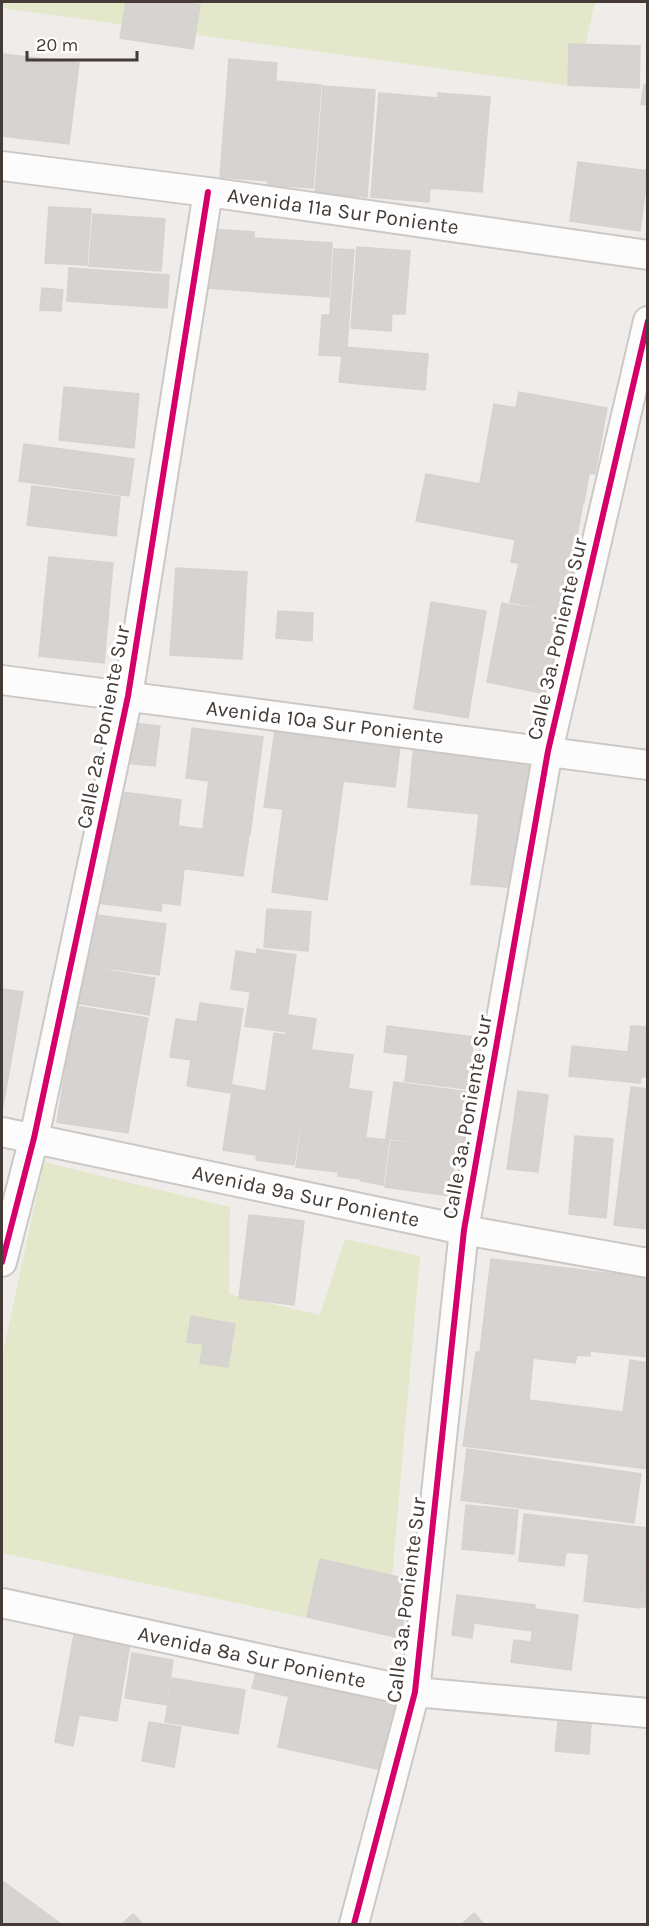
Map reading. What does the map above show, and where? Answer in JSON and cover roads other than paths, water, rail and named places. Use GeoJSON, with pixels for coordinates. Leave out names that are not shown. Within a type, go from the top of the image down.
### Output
{"type":"FeatureCollection","features":[{"type":"Feature","properties":{"kind":"street","name":"Avenida 11a Sur Poniente"},"geometry":{"type":"LineString","coordinates":[[2,166],[208,192],[648,255]]}},
{"type":"Feature","properties":{"kind":"street","name":"Calle 2a. Poniente Sur"},"geometry":{"type":"LineString","coordinates":[[2,1262],[34,1138],[128,696],[208,192]]}},
{"type":"Feature","properties":{"kind":"street","name":"Calle 3a. Poniente Sur"},"geometry":{"type":"LineString","coordinates":[[354,1924],[415,1692],[464,1230],[548,751],[648,321]]}},
{"type":"Feature","properties":{"kind":"street","name":"Avenida 10a Sur Poniente"},"geometry":{"type":"LineString","coordinates":[[2,680],[648,765]]}},
{"type":"Feature","properties":{"kind":"street","name":"Avenida 9a Sur Poniente"},"geometry":{"type":"LineString","coordinates":[[2,1132],[464,1230],[648,1263]]}},
{"type":"Feature","properties":{"kind":"street","name":"Avenida 8a Sur Poniente"},"geometry":{"type":"LineString","coordinates":[[2,1603],[415,1692],[648,1713]]}}]}
